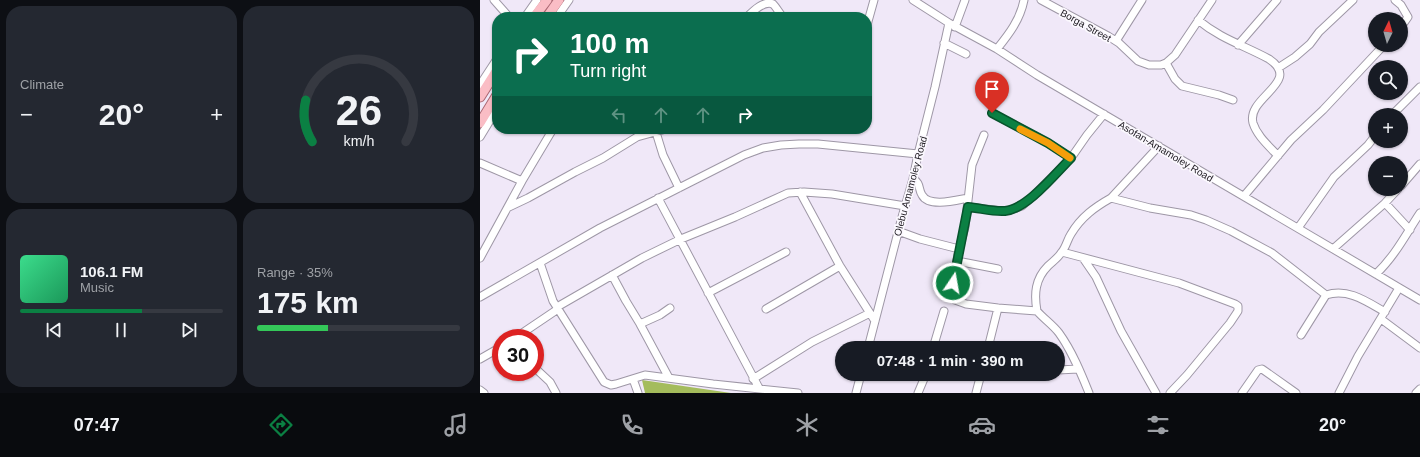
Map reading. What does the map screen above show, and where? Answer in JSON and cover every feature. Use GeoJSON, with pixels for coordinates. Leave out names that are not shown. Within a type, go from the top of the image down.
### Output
{"type":"FeatureCollection","features":[{"type":"Feature","properties":{"kind":"main road"},"geometry":{"type":"LineString","coordinates":[[538,12],[547,0]]}},
{"type":"Feature","properties":{"kind":"main road"},"geometry":{"type":"LineString","coordinates":[[551,12],[559,0]]}},
{"type":"Feature","properties":{"kind":"main road"},"geometry":{"type":"LineString","coordinates":[[480,97],[492,78]]}},
{"type":"Feature","properties":{"kind":"main road"},"geometry":{"type":"LineString","coordinates":[[480,123],[492,103]]}},
{"type":"Feature","properties":{"kind":"street"},"geometry":{"type":"LineString","coordinates":[[494,0],[505,12]]}},
{"type":"Feature","properties":{"kind":"street"},"geometry":{"type":"LineString","coordinates":[[529,12],[537,0]]}},
{"type":"Feature","properties":{"kind":"street"},"geometry":{"type":"LineString","coordinates":[[561,12],[569,0]]}},
{"type":"Feature","properties":{"kind":"street"},"geometry":{"type":"LineString","coordinates":[[871,12],[874,0]]}},
{"type":"Feature","properties":{"kind":"street","name":"Asofan-Amamoley Road"},"geometry":{"type":"LineString","coordinates":[[913,0],[948,23],[997,49],[1037,75],[1334,248],[1420,300]]}},
{"type":"Feature","properties":{"kind":"street"},"geometry":{"type":"LineString","coordinates":[[955,27],[965,0]]}},
{"type":"Feature","properties":{"kind":"street"},"geometry":{"type":"LineString","coordinates":[[997,49],[1014,27],[1022,10],[1024,0]]}},
{"type":"Feature","properties":{"kind":"street","name":"Borga Street"},"geometry":{"type":"LineString","coordinates":[[1041,0],[1116,42],[1138,61],[1155,66],[1166,63]]}},
{"type":"Feature","properties":{"kind":"street"},"geometry":{"type":"LineString","coordinates":[[1116,42],[1142,0]]}},
{"type":"Feature","properties":{"kind":"street"},"geometry":{"type":"LineString","coordinates":[[1212,0],[1175,55],[1166,63],[1175,79],[1182,86],[1233,100]]}},
{"type":"Feature","properties":{"kind":"street"},"geometry":{"type":"LineString","coordinates":[[1238,45],[1277,0]]}},
{"type":"Feature","properties":{"kind":"street"},"geometry":{"type":"LineString","coordinates":[[1278,68],[1295,57],[1310,44],[1319,32],[1353,0]]}},
{"type":"Feature","properties":{"kind":"street"},"geometry":{"type":"LineString","coordinates":[[1395,0],[1401,5],[1405,12]]}},
{"type":"Feature","properties":{"kind":"street"},"geometry":{"type":"LineString","coordinates":[[752,12],[759,4],[767,1],[772,3],[779,12]]}},
{"type":"Feature","properties":{"kind":"street"},"geometry":{"type":"LineString","coordinates":[[1198,20],[1210,30],[1269,59],[1274,62],[1278,68],[1280,80],[1256,106],[1253,113],[1252,122],[1259,135],[1278,156]]}},
{"type":"Feature","properties":{"kind":"street","name":"Olebu Amamoley Road"},"geometry":{"type":"LineString","coordinates":[[870,341],[913,179],[935,87],[948,23]]}},
{"type":"Feature","properties":{"kind":"street"},"geometry":{"type":"LineString","coordinates":[[944,43],[966,54]]}},
{"type":"Feature","properties":{"kind":"street"},"geometry":{"type":"LineString","coordinates":[[1244,196],[1291,140],[1323,110],[1377,52]]}},
{"type":"Feature","properties":{"kind":"street"},"geometry":{"type":"LineString","coordinates":[[480,85],[492,67]]}},
{"type":"Feature","properties":{"kind":"street"},"geometry":{"type":"LineString","coordinates":[[1399,108],[1420,87]]}},
{"type":"Feature","properties":{"kind":"street"},"geometry":{"type":"LineString","coordinates":[[992,113],[1048,143],[1071,158]]}},
{"type":"Feature","properties":{"kind":"street"},"geometry":{"type":"LineString","coordinates":[[968,207],[1003,211],[1022,206],[1071,158],[1104,114]]}},
{"type":"Feature","properties":{"kind":"street"},"geometry":{"type":"LineString","coordinates":[[480,137],[492,117]]}},
{"type":"Feature","properties":{"kind":"street"},"geometry":{"type":"LineString","coordinates":[[480,258],[522,181],[550,134]]}},
{"type":"Feature","properties":{"kind":"street"},"geometry":{"type":"LineString","coordinates":[[508,207],[528,198],[646,134]]}},
{"type":"Feature","properties":{"kind":"street"},"geometry":{"type":"LineString","coordinates":[[656,134],[679,188]]}},
{"type":"Feature","properties":{"kind":"street"},"geometry":{"type":"LineString","coordinates":[[984,135],[972,165],[965,227],[951,291],[952,296],[955,300],[966,304],[1037,311],[1058,332],[1089,393]]}},
{"type":"Feature","properties":{"kind":"street"},"geometry":{"type":"LineString","coordinates":[[480,297],[600,228],[744,155],[763,148],[781,145],[818,144],[918,154]]}},
{"type":"Feature","properties":{"kind":"street"},"geometry":{"type":"LineString","coordinates":[[1298,228],[1334,177],[1368,145]]}},
{"type":"Feature","properties":{"kind":"street"},"geometry":{"type":"LineString","coordinates":[[1037,311],[1036,291],[1037,282],[1041,273],[1062,252],[1072,233],[1083,217],[1094,208],[1111,198],[1159,146]]}},
{"type":"Feature","properties":{"kind":"street"},"geometry":{"type":"LineString","coordinates":[[480,163],[522,181]]}},
{"type":"Feature","properties":{"kind":"street"},"geometry":{"type":"LineString","coordinates":[[1408,178],[1420,164]]}},
{"type":"Feature","properties":{"kind":"street"},"geometry":{"type":"LineString","coordinates":[[913,179],[920,185],[922,195],[926,200],[938,203],[968,198]]}},
{"type":"Feature","properties":{"kind":"street"},"geometry":{"type":"LineString","coordinates":[[800,192],[840,266],[874,321]]}},
{"type":"Feature","properties":{"kind":"street"},"geometry":{"type":"LineString","coordinates":[[528,329],[557,308],[612,275],[680,239],[735,217],[788,193],[800,192],[832,194],[905,206]]}},
{"type":"Feature","properties":{"kind":"street"},"geometry":{"type":"LineString","coordinates":[[1334,248],[1392,196]]}},
{"type":"Feature","properties":{"kind":"street"},"geometry":{"type":"LineString","coordinates":[[658,198],[759,388]]}},
{"type":"Feature","properties":{"kind":"street"},"geometry":{"type":"LineString","coordinates":[[1111,198],[1150,208],[1191,215],[1231,231],[1272,253],[1294,272],[1326,295]]}},
{"type":"Feature","properties":{"kind":"street"},"geometry":{"type":"LineString","coordinates":[[1385,203],[1410,230]]}},
{"type":"Feature","properties":{"kind":"street"},"geometry":{"type":"LineString","coordinates":[[1376,274],[1388,262],[1420,213]]}},
{"type":"Feature","properties":{"kind":"street"},"geometry":{"type":"LineString","coordinates":[[898,231],[920,239],[959,249]]}},
{"type":"Feature","properties":{"kind":"street"},"geometry":{"type":"LineString","coordinates":[[708,293],[786,252]]}},
{"type":"Feature","properties":{"kind":"street"},"geometry":{"type":"LineString","coordinates":[[1062,252],[1187,285],[1238,306],[1238,310],[1230,323],[1187,376],[1170,393]]}},
{"type":"Feature","properties":{"kind":"street"},"geometry":{"type":"LineString","coordinates":[[1083,258],[1096,277],[1121,332],[1156,393]]}},
{"type":"Feature","properties":{"kind":"street"},"geometry":{"type":"LineString","coordinates":[[957,261],[998,269]]}},
{"type":"Feature","properties":{"kind":"street"},"geometry":{"type":"LineString","coordinates":[[540,263],[557,308],[604,382],[611,385],[645,375],[798,393]]}},
{"type":"Feature","properties":{"kind":"street"},"geometry":{"type":"LineString","coordinates":[[766,309],[840,266]]}},
{"type":"Feature","properties":{"kind":"street"},"geometry":{"type":"LineString","coordinates":[[612,275],[669,378]]}},
{"type":"Feature","properties":{"kind":"street"},"geometry":{"type":"LineString","coordinates":[[1341,392],[1358,356],[1399,288]]}},
{"type":"Feature","properties":{"kind":"street"},"geometry":{"type":"LineString","coordinates":[[1301,335],[1326,295],[1336,293],[1352,295],[1385,312]]}},
{"type":"Feature","properties":{"kind":"street"},"geometry":{"type":"LineString","coordinates":[[640,324],[660,315],[670,308]]}},
{"type":"Feature","properties":{"kind":"street"},"geometry":{"type":"LineString","coordinates":[[990,341],[998,308]]}},
{"type":"Feature","properties":{"kind":"street"},"geometry":{"type":"LineString","coordinates":[[935,341],[944,311]]}},
{"type":"Feature","properties":{"kind":"street"},"geometry":{"type":"LineString","coordinates":[[753,379],[812,342],[870,314]]}},
{"type":"Feature","properties":{"kind":"street"},"geometry":{"type":"LineString","coordinates":[[1381,318],[1420,348]]}},
{"type":"Feature","properties":{"kind":"street"},"geometry":{"type":"LineString","coordinates":[[480,359],[492,352]]}},
{"type":"Feature","properties":{"kind":"street"},"geometry":{"type":"LineString","coordinates":[[1065,370],[1078,369]]}},
{"type":"Feature","properties":{"kind":"street"},"geometry":{"type":"LineString","coordinates":[[1242,393],[1259,369],[1265,371],[1296,393]]}},
{"type":"Feature","properties":{"kind":"street"},"geometry":{"type":"LineString","coordinates":[[544,376],[550,382],[556,393]]}},
{"type":"Feature","properties":{"kind":"street"},"geometry":{"type":"LineString","coordinates":[[633,379],[638,393]]}},
{"type":"Feature","properties":{"kind":"street"},"geometry":{"type":"LineString","coordinates":[[856,393],[859,381]]}},
{"type":"Feature","properties":{"kind":"street"},"geometry":{"type":"LineString","coordinates":[[918,393],[923,381]]}},
{"type":"Feature","properties":{"kind":"street"},"geometry":{"type":"LineString","coordinates":[[976,393],[979,381]]}},
{"type":"Feature","properties":{"kind":"street"},"geometry":{"type":"LineString","coordinates":[[1416,393],[1420,389]]}},
{"type":"Feature","properties":{"kind":"street"},"geometry":{"type":"LineString","coordinates":[[480,390],[484,393]]}},
{"type":"Feature","properties":{"kind":"green space"},"geometry":{"type":"Polygon","coordinates":[[[642,380],[731,393],[645,393],[642,380]]]}},
{"type":"Feature","properties":{"kind":"slow traffic"},"geometry":{"type":"LineString","coordinates":[[1020,129],[1048,143],[1070,158]]}},
{"type":"Feature","properties":{"kind":"route"},"geometry":{"type":"LineString","coordinates":[[953,283],[968,207],[1003,211],[1022,206],[1071,158],[1048,143],[992,113]]}}]}
